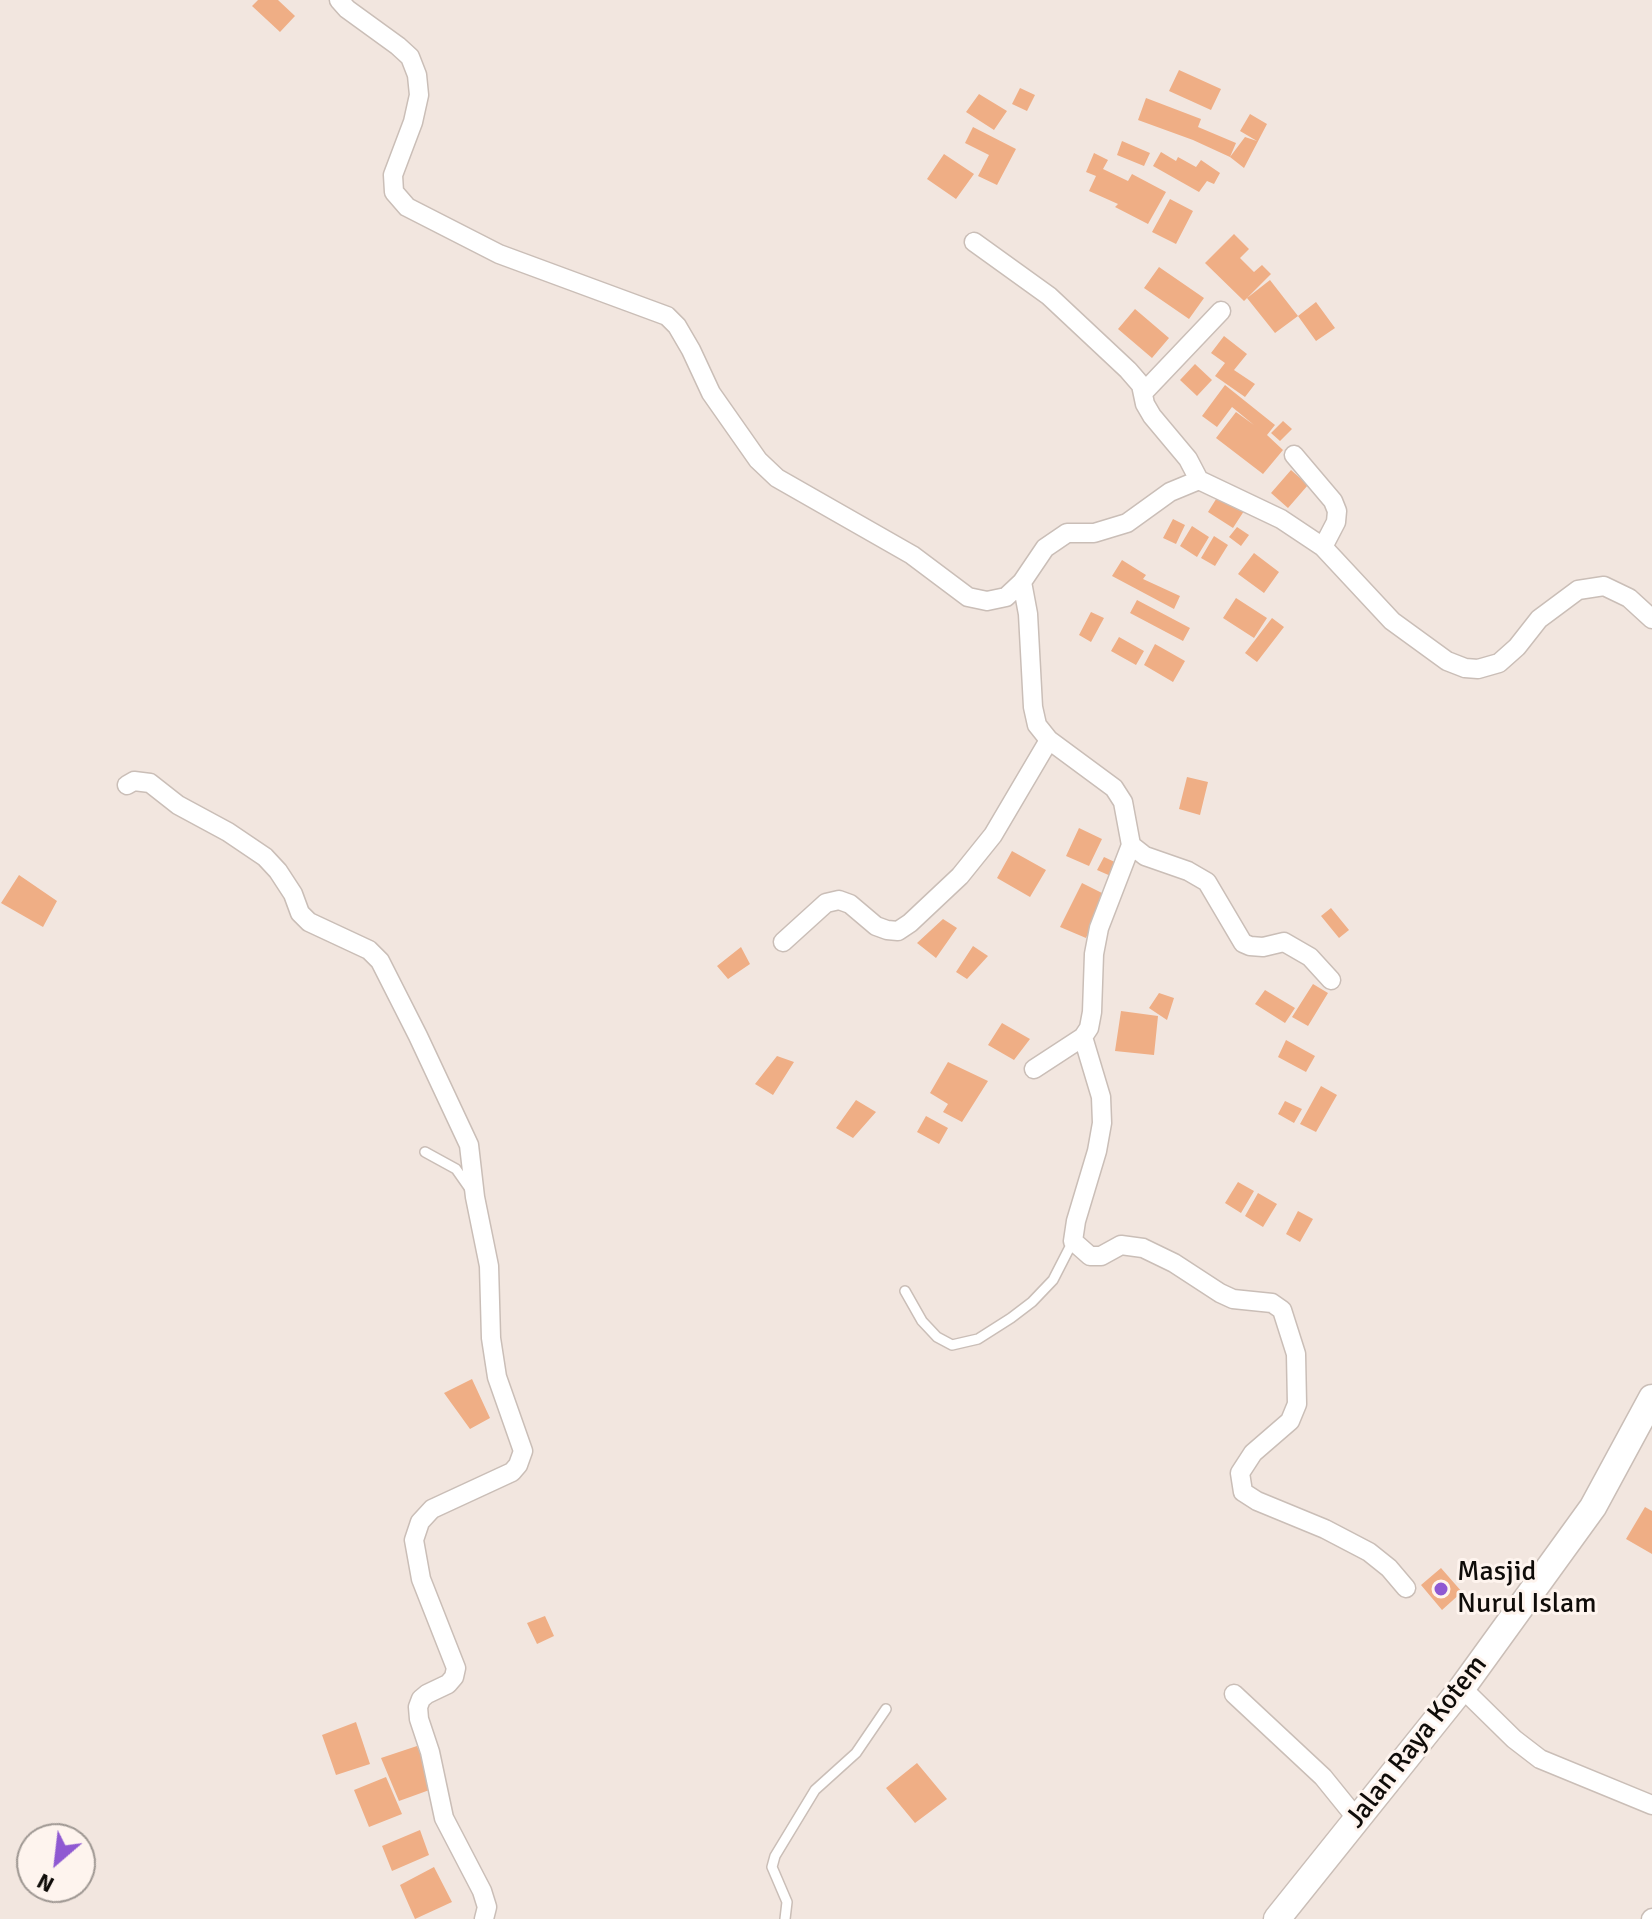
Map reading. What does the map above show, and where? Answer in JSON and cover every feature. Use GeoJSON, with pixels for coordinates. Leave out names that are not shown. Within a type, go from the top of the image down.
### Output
{"type":"FeatureCollection","features":[{"type":"Feature","properties":{"kind":"street"},"geometry":{"type":"LineString","coordinates":[[339,0],[410,57],[417,75],[419,95],[413,122],[393,175],[394,192],[407,207],[499,254],[667,316],[677,326],[691,350],[711,393],[758,460],[777,478],[912,555],[968,597],[987,601],[1006,597],[1022,582],[1045,548],[1067,533],[1094,533],[1127,523],[1170,492],[1199,480]]}},
{"type":"Feature","properties":{"kind":"street"},"geometry":{"type":"LineString","coordinates":[[974,242],[1049,296],[1128,370],[1141,385],[1145,404],[1152,416],[1188,459],[1199,480],[1281,519],[1323,547],[1392,621],[1447,661],[1478,669],[1499,663],[1517,647],[1539,619],[1578,590],[1604,586],[1629,598],[1652,619]]}},
{"type":"Feature","properties":{"kind":"street"},"geometry":{"type":"LineString","coordinates":[[1143,393],[1221,311]]}},
{"type":"Feature","properties":{"kind":"street"},"geometry":{"type":"LineString","coordinates":[[1294,455],[1333,501],[1337,511],[1336,522],[1323,547]]}},
{"type":"Feature","properties":{"kind":"street"},"geometry":{"type":"LineString","coordinates":[[1022,582],[1028,614],[1033,707],[1037,725],[1049,740],[1114,788],[1123,802],[1131,845],[1099,928],[1089,1028],[1083,1037],[1034,1069]]}},
{"type":"Feature","properties":{"kind":"street"},"geometry":{"type":"LineString","coordinates":[[783,942],[826,903],[839,900],[850,904],[876,926],[887,930],[898,931],[910,923],[960,876],[993,835],[1049,740]]}},
{"type":"Feature","properties":{"kind":"street"},"geometry":{"type":"LineString","coordinates":[[127,785],[134,781],[150,783],[178,805],[228,832],[265,857],[286,883],[300,913],[309,922],[369,950],[380,961],[469,1145],[475,1197],[489,1266],[491,1338],[497,1377],[523,1451],[512,1472],[432,1509],[420,1522],[414,1540],[421,1579],[456,1668],[448,1684],[421,1699],[419,1719],[430,1752],[444,1818],[482,1891],[487,1907],[484,1919]]}},
{"type":"Feature","properties":{"kind":"street"},"geometry":{"type":"LineString","coordinates":[[1131,845],[1145,856],[1188,871],[1207,882],[1243,943],[1263,947],[1284,942],[1310,957],[1331,980]]}},
{"type":"Feature","properties":{"kind":"street"},"geometry":{"type":"LineString","coordinates":[[1083,1037],[1101,1097],[1102,1123],[1073,1241],[1090,1256],[1101,1256],[1121,1245],[1143,1248],[1233,1299],[1272,1303],[1282,1310],[1296,1354],[1297,1404],[1290,1421],[1270,1435],[1240,1473],[1243,1492],[1369,1552],[1389,1568],[1406,1588]]}},
{"type":"Feature","properties":{"kind":"street","name":"Jalan Raya Kotem"},"geometry":{"type":"LineString","coordinates":[[1277,1919],[1462,1688],[1593,1507],[1651,1404]]}},
{"type":"Feature","properties":{"kind":"street"},"geometry":{"type":"LineString","coordinates":[[1462,1688],[1514,1739],[1540,1759],[1652,1805]]}},
{"type":"Feature","properties":{"kind":"street"},"geometry":{"type":"LineString","coordinates":[[1234,1694],[1323,1777],[1357,1819]]}},
{"type":"Feature","properties":{"kind":"lane"},"geometry":{"type":"LineString","coordinates":[[425,1152],[456,1169],[475,1197]]}},
{"type":"Feature","properties":{"kind":"lane"},"geometry":{"type":"LineString","coordinates":[[905,1291],[922,1321],[937,1337],[952,1345],[978,1339],[1032,1302],[1053,1280],[1073,1241]]}},
{"type":"Feature","properties":{"kind":"lane"},"geometry":{"type":"LineString","coordinates":[[785,1919],[787,1902],[772,1867],[775,1856],[815,1790],[856,1753],[886,1709]]}},
{"type":"Feature","properties":{"kind":"building"},"geometry":{"type":"Polygon","coordinates":[[[258,0],[278,0],[295,16],[280,32],[252,6],[258,0]]]}},
{"type":"Feature","properties":{"kind":"building"},"geometry":{"type":"Polygon","coordinates":[[[1179,70],[1221,89],[1211,110],[1169,91],[1179,70]]]}},
{"type":"Feature","properties":{"kind":"building"},"geometry":{"type":"Polygon","coordinates":[[[1020,88],[1035,95],[1027,111],[1012,104],[1020,88]]]}},
{"type":"Feature","properties":{"kind":"building"},"geometry":{"type":"Polygon","coordinates":[[[979,94],[1007,111],[994,130],[966,112],[979,94]]]}},
{"type":"Feature","properties":{"kind":"building"},"geometry":{"type":"Polygon","coordinates":[[[1146,98],[1201,119],[1198,127],[1236,143],[1230,157],[1138,120],[1146,98]]]}},
{"type":"Feature","properties":{"kind":"building"},"geometry":{"type":"Polygon","coordinates":[[[1250,114],[1267,124],[1244,168],[1230,157],[1245,137],[1257,141],[1240,131],[1250,114]]]}},
{"type":"Feature","properties":{"kind":"building"},"geometry":{"type":"Polygon","coordinates":[[[973,127],[1016,149],[997,185],[978,176],[989,155],[965,143],[973,127]]]}},
{"type":"Feature","properties":{"kind":"building"},"geometry":{"type":"Polygon","coordinates":[[[1122,141],[1150,153],[1144,166],[1117,155],[1122,141]]]}},
{"type":"Feature","properties":{"kind":"building"},"geometry":{"type":"Polygon","coordinates":[[[1161,152],[1196,167],[1201,160],[1220,173],[1214,184],[1207,181],[1199,192],[1153,166],[1161,152]]]}},
{"type":"Feature","properties":{"kind":"building"},"geometry":{"type":"Polygon","coordinates":[[[1094,153],[1108,160],[1103,169],[1128,181],[1132,174],[1166,192],[1148,224],[1115,207],[1118,204],[1089,191],[1096,176],[1086,172],[1094,153]]]}},
{"type":"Feature","properties":{"kind":"building"},"geometry":{"type":"Polygon","coordinates":[[[944,154],[974,174],[956,199],[927,179],[944,154]]]}},
{"type":"Feature","properties":{"kind":"building"},"geometry":{"type":"Polygon","coordinates":[[[1170,199],[1193,211],[1176,244],[1152,232],[1170,199]]]}},
{"type":"Feature","properties":{"kind":"building"},"geometry":{"type":"Polygon","coordinates":[[[1234,234],[1249,249],[1240,258],[1254,272],[1262,265],[1271,274],[1244,301],[1205,263],[1234,234]]]}},
{"type":"Feature","properties":{"kind":"building"},"geometry":{"type":"Polygon","coordinates":[[[1159,267],[1204,298],[1189,319],[1144,288],[1159,267]]]}},
{"type":"Feature","properties":{"kind":"building"},"geometry":{"type":"Polygon","coordinates":[[[1270,280],[1298,316],[1275,333],[1247,298],[1270,280]]]}},
{"type":"Feature","properties":{"kind":"building"},"geometry":{"type":"Polygon","coordinates":[[[1316,302],[1335,328],[1316,341],[1298,316],[1316,302]]]}},
{"type":"Feature","properties":{"kind":"building"},"geometry":{"type":"Polygon","coordinates":[[[1135,309],[1169,338],[1152,358],[1118,329],[1135,309]]]}},
{"type":"Feature","properties":{"kind":"building"},"geometry":{"type":"Polygon","coordinates":[[[1224,336],[1247,354],[1234,370],[1255,384],[1245,397],[1215,376],[1225,363],[1211,353],[1224,336]]]}},
{"type":"Feature","properties":{"kind":"building"},"geometry":{"type":"Polygon","coordinates":[[[1195,364],[1212,380],[1197,396],[1180,380],[1195,364]]]}},
{"type":"Feature","properties":{"kind":"building"},"geometry":{"type":"Polygon","coordinates":[[[1225,385],[1275,425],[1267,435],[1283,450],[1263,474],[1216,438],[1236,412],[1254,425],[1232,407],[1217,427],[1202,416],[1225,385]]]}},
{"type":"Feature","properties":{"kind":"building"},"geometry":{"type":"Polygon","coordinates":[[[1283,421],[1292,429],[1280,441],[1271,433],[1283,421]]]}},
{"type":"Feature","properties":{"kind":"building"},"geometry":{"type":"Polygon","coordinates":[[[1291,470],[1308,485],[1288,508],[1271,493],[1291,470]]]}},
{"type":"Feature","properties":{"kind":"building"},"geometry":{"type":"Polygon","coordinates":[[[1218,496],[1244,511],[1233,528],[1208,512],[1218,496]]]}},
{"type":"Feature","properties":{"kind":"building"},"geometry":{"type":"Polygon","coordinates":[[[1173,519],[1185,525],[1176,544],[1163,538],[1173,519]]]}},
{"type":"Feature","properties":{"kind":"building"},"geometry":{"type":"Polygon","coordinates":[[[1192,526],[1209,537],[1197,557],[1180,546],[1192,526]]]}},
{"type":"Feature","properties":{"kind":"building"},"geometry":{"type":"Polygon","coordinates":[[[1237,527],[1249,535],[1241,546],[1229,537],[1237,527]]]}},
{"type":"Feature","properties":{"kind":"building"},"geometry":{"type":"Polygon","coordinates":[[[1214,536],[1228,545],[1215,566],[1201,558],[1214,536]]]}},
{"type":"Feature","properties":{"kind":"building"},"geometry":{"type":"Polygon","coordinates":[[[1254,553],[1279,572],[1264,593],[1238,574],[1254,553]]]}},
{"type":"Feature","properties":{"kind":"building"},"geometry":{"type":"Polygon","coordinates":[[[1122,560],[1146,575],[1143,579],[1180,596],[1174,609],[1112,576],[1122,560]]]}},
{"type":"Feature","properties":{"kind":"building"},"geometry":{"type":"Polygon","coordinates":[[[1236,598],[1267,618],[1254,638],[1223,618],[1236,598]]]}},
{"type":"Feature","properties":{"kind":"building"},"geometry":{"type":"Polygon","coordinates":[[[1137,600],[1190,628],[1183,641],[1130,613],[1137,600]]]}},
{"type":"Feature","properties":{"kind":"building"},"geometry":{"type":"Polygon","coordinates":[[[1091,612],[1104,618],[1091,642],[1079,635],[1091,612]]]}},
{"type":"Feature","properties":{"kind":"building"},"geometry":{"type":"Polygon","coordinates":[[[1272,618],[1284,627],[1257,662],[1245,653],[1272,618]]]}},
{"type":"Feature","properties":{"kind":"building"},"geometry":{"type":"Polygon","coordinates":[[[1119,637],[1144,651],[1136,665],[1111,651],[1119,637]]]}},
{"type":"Feature","properties":{"kind":"building"},"geometry":{"type":"Polygon","coordinates":[[[1155,644],[1185,661],[1173,682],[1144,665],[1155,644]]]}},
{"type":"Feature","properties":{"kind":"building"},"geometry":{"type":"Polygon","coordinates":[[[1187,777],[1208,782],[1200,815],[1179,809],[1187,777]]]}},
{"type":"Feature","properties":{"kind":"building"},"geometry":{"type":"Polygon","coordinates":[[[1079,828],[1102,839],[1089,866],[1066,856],[1079,828]]]}},
{"type":"Feature","properties":{"kind":"building"},"geometry":{"type":"Polygon","coordinates":[[[1012,851],[1046,870],[1030,897],[997,878],[1012,851]]]}},
{"type":"Feature","properties":{"kind":"building"},"geometry":{"type":"Polygon","coordinates":[[[1104,857],[1119,864],[1113,877],[1097,870],[1104,857]]]}},
{"type":"Feature","properties":{"kind":"building"},"geometry":{"type":"Polygon","coordinates":[[[19,875],[57,901],[43,927],[1,903],[19,875]]]}},
{"type":"Feature","properties":{"kind":"building"},"geometry":{"type":"Polygon","coordinates":[[[1082,883],[1106,895],[1086,938],[1060,927],[1082,883]]]}},
{"type":"Feature","properties":{"kind":"building"},"geometry":{"type":"Polygon","coordinates":[[[1331,908],[1349,930],[1339,938],[1321,916],[1331,908]]]}},
{"type":"Feature","properties":{"kind":"building"},"geometry":{"type":"Polygon","coordinates":[[[943,919],[957,928],[936,958],[917,943],[943,919]]]}},
{"type":"Feature","properties":{"kind":"building"},"geometry":{"type":"Polygon","coordinates":[[[973,946],[988,956],[967,979],[956,972],[973,946]]]}},
{"type":"Feature","properties":{"kind":"building"},"geometry":{"type":"Polygon","coordinates":[[[741,947],[750,964],[728,979],[717,966],[741,947]]]}},
{"type":"Feature","properties":{"kind":"building"},"geometry":{"type":"Polygon","coordinates":[[[1313,984],[1328,993],[1308,1026],[1292,1017],[1313,984]]]}},
{"type":"Feature","properties":{"kind":"building"},"geometry":{"type":"Polygon","coordinates":[[[1265,990],[1295,1008],[1285,1023],[1255,1004],[1265,990]]]}},
{"type":"Feature","properties":{"kind":"building"},"geometry":{"type":"Polygon","coordinates":[[[1159,993],[1174,998],[1167,1020],[1149,1008],[1159,993]]]}},
{"type":"Feature","properties":{"kind":"building"},"geometry":{"type":"Polygon","coordinates":[[[1121,1011],[1158,1016],[1154,1055],[1115,1051],[1121,1011]]]}},
{"type":"Feature","properties":{"kind":"building"},"geometry":{"type":"Polygon","coordinates":[[[1002,1023],[1030,1039],[1014,1060],[988,1045],[1002,1023]]]}},
{"type":"Feature","properties":{"kind":"building"},"geometry":{"type":"Polygon","coordinates":[[[1286,1040],[1315,1056],[1306,1072],[1278,1057],[1286,1040]]]}},
{"type":"Feature","properties":{"kind":"building"},"geometry":{"type":"Polygon","coordinates":[[[777,1056],[794,1062],[773,1095],[755,1084],[777,1056]]]}},
{"type":"Feature","properties":{"kind":"building"},"geometry":{"type":"Polygon","coordinates":[[[948,1062],[988,1081],[962,1122],[943,1112],[948,1104],[930,1093],[948,1062]]]}},
{"type":"Feature","properties":{"kind":"building"},"geometry":{"type":"Polygon","coordinates":[[[1321,1086],[1337,1095],[1316,1132],[1300,1124],[1321,1086]]]}},
{"type":"Feature","properties":{"kind":"building"},"geometry":{"type":"Polygon","coordinates":[[[856,1100],[876,1112],[853,1138],[836,1128],[856,1100]]]}},
{"type":"Feature","properties":{"kind":"building"},"geometry":{"type":"Polygon","coordinates":[[[1285,1101],[1302,1109],[1294,1123],[1278,1114],[1285,1101]]]}},
{"type":"Feature","properties":{"kind":"building"},"geometry":{"type":"Polygon","coordinates":[[[926,1116],[948,1128],[939,1144],[917,1132],[926,1116]]]}},
{"type":"Feature","properties":{"kind":"building"},"geometry":{"type":"Polygon","coordinates":[[[1238,1182],[1254,1191],[1241,1213],[1225,1203],[1238,1182]]]}},
{"type":"Feature","properties":{"kind":"building"},"geometry":{"type":"Polygon","coordinates":[[[1258,1193],[1277,1204],[1263,1227],[1245,1216],[1258,1193]]]}},
{"type":"Feature","properties":{"kind":"building"},"geometry":{"type":"Polygon","coordinates":[[[1298,1211],[1313,1219],[1300,1242],[1286,1234],[1298,1211]]]}},
{"type":"Feature","properties":{"kind":"building"},"geometry":{"type":"Polygon","coordinates":[[[472,1379],[490,1418],[470,1429],[444,1393],[472,1379]]]}},
{"type":"Feature","properties":{"kind":"building"},"geometry":{"type":"Polygon","coordinates":[[[1645,1507],[1652,1511],[1652,1554],[1626,1539],[1645,1507]]]}},
{"type":"Feature","properties":{"kind":"building","name":"Masjid Nurul Islam"},"geometry":{"type":"Polygon","coordinates":[[[1441,1568],[1462,1592],[1442,1610],[1421,1585],[1441,1568]]]}},
{"type":"Feature","properties":{"kind":"building"},"geometry":{"type":"Polygon","coordinates":[[[545,1616],[554,1636],[537,1644],[527,1623],[545,1616]]]}},
{"type":"Feature","properties":{"kind":"building"},"geometry":{"type":"Polygon","coordinates":[[[356,1722],[370,1764],[336,1775],[322,1735],[356,1722]]]}},
{"type":"Feature","properties":{"kind":"building"},"geometry":{"type":"Polygon","coordinates":[[[417,1746],[435,1788],[399,1801],[381,1758],[417,1746]]]}},
{"type":"Feature","properties":{"kind":"building"},"geometry":{"type":"Polygon","coordinates":[[[917,1763],[947,1799],[915,1823],[886,1788],[917,1763]]]}},
{"type":"Feature","properties":{"kind":"building"},"geometry":{"type":"Polygon","coordinates":[[[386,1777],[402,1814],[369,1827],[354,1790],[386,1777]]]}},
{"type":"Feature","properties":{"kind":"building"},"geometry":{"type":"Polygon","coordinates":[[[420,1830],[429,1855],[392,1871],[382,1846],[420,1830]]]}},
{"type":"Feature","properties":{"kind":"building"},"geometry":{"type":"Polygon","coordinates":[[[434,1867],[452,1902],[415,1919],[400,1885],[434,1867]]]}},
{"type":"Feature","properties":{"kind":"place","name":"Masjid Nurul Islam"},"geometry":{"type":"Point","coordinates":[1441,1589]}}]}
